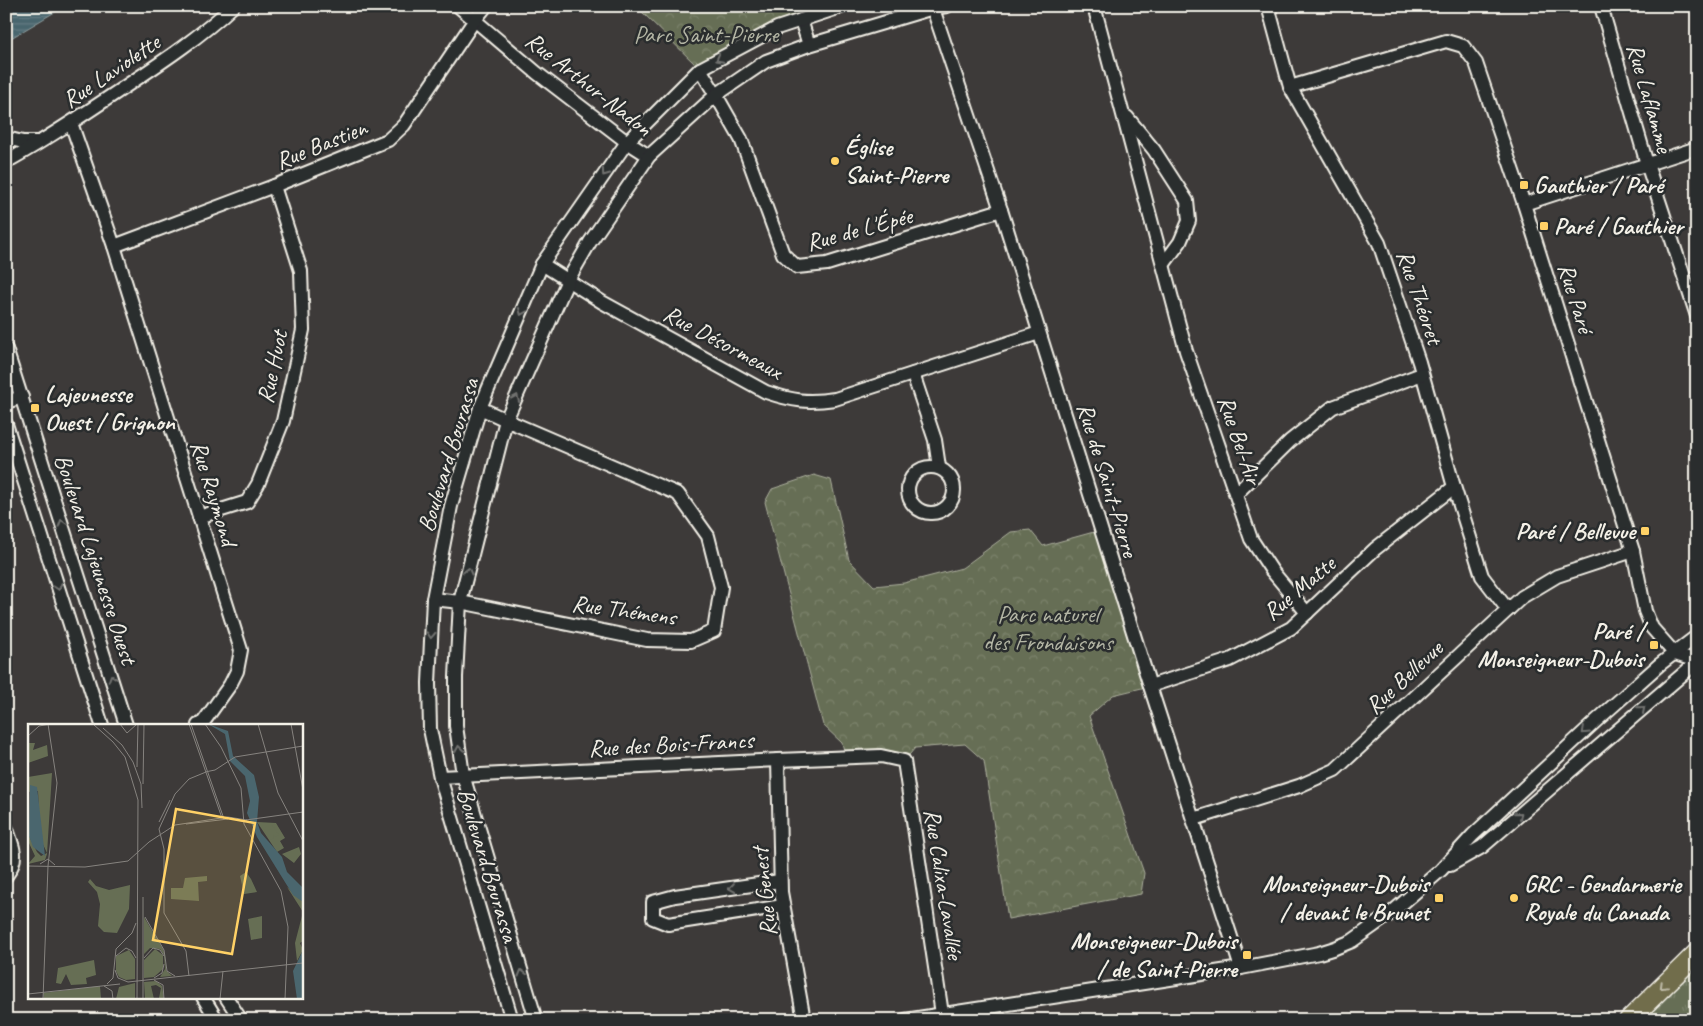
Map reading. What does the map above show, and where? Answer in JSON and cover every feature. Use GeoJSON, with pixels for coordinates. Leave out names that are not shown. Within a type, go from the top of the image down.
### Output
{"type":"FeatureCollection","features":[{"type":"Feature","properties":{"kind":"highway"},"geometry":{"type":"LineString","coordinates":[[1629,1020],[1697,953]]}},
{"type":"Feature","properties":{"kind":"street","name":"Rue Laviolette"},"geometry":{"type":"LineString","coordinates":[[6,162],[42,142],[196,38],[233,6]]}},
{"type":"Feature","properties":{"kind":"street","name":"Rue Arthur-Nadon"},"geometry":{"type":"LineString","coordinates":[[458,6],[537,73],[627,142],[649,156]]}},
{"type":"Feature","properties":{"kind":"street","name":"Rue Bastien"},"geometry":{"type":"LineString","coordinates":[[114,246],[274,186],[388,140],[404,126],[486,6]]}},
{"type":"Feature","properties":{"kind":"street","name":"Boulevard Bourassa"},"geometry":{"type":"LineString","coordinates":[[512,1020],[440,777],[430,729],[429,683],[433,599],[451,506],[480,408],[542,264],[627,142],[700,69],[777,28],[844,6]]}},
{"type":"Feature","properties":{"kind":"street","name":"Boulevard Bourassa"},"geometry":{"type":"LineString","coordinates":[[536,1020],[464,775],[456,726],[456,677],[460,602],[506,420],[568,280],[590,242],[649,156],[716,95],[766,61],[809,45],[932,7],[947,6]]}},
{"type":"Feature","properties":{"kind":"street","name":"Rue Bel-Air"},"geometry":{"type":"LineString","coordinates":[[1094,6],[1186,351],[1251,539],[1272,571],[1307,613]]}},
{"type":"Feature","properties":{"kind":"street","name":"Rue Théoret"},"geometry":{"type":"LineString","coordinates":[[1268,6],[1290,87],[1379,243],[1422,374],[1482,576],[1508,610]]}},
{"type":"Feature","properties":{"kind":"street","name":"Rue Laflamme"},"geometry":{"type":"LineString","coordinates":[[1601,6],[1647,164],[1697,316]]}},
{"type":"Feature","properties":{"kind":"street","name":"Rue de Saint-Pierre"},"geometry":{"type":"LineString","coordinates":[[932,7],[1001,210],[1150,686],[1241,968]]}},
{"type":"Feature","properties":{"kind":"street"},"geometry":{"type":"LineString","coordinates":[[800,20],[809,45]]}},
{"type":"Feature","properties":{"kind":"street","name":"Rue Paré"},"geometry":{"type":"LineString","coordinates":[[1290,87],[1446,41],[1463,46],[1476,63],[1524,204],[1633,551],[1645,610],[1652,628],[1674,654]]}},
{"type":"Feature","properties":{"kind":"street","name":"Rue de L'Épée"},"geometry":{"type":"LineString","coordinates":[[700,69],[740,139],[783,254],[797,267],[827,264],[1001,210]]}},
{"type":"Feature","properties":{"kind":"street","name":"Rue Bel-Air"},"geometry":{"type":"LineString","coordinates":[[1124,113],[1154,150],[1187,201],[1189,221],[1180,242],[1163,265]]}},
{"type":"Feature","properties":{"kind":"street","name":"Rue Raymond"},"geometry":{"type":"LineString","coordinates":[[71,123],[114,246],[241,650],[237,671],[230,685],[201,724]]}},
{"type":"Feature","properties":{"kind":"street"},"geometry":{"type":"LineString","coordinates":[[6,138],[23,142],[42,142]]}},
{"type":"Feature","properties":{"kind":"street"},"geometry":{"type":"LineString","coordinates":[[1524,204],[1697,148]]}},
{"type":"Feature","properties":{"kind":"street","name":"Rue Huot"},"geometry":{"type":"LineString","coordinates":[[199,517],[247,502],[258,484],[283,421],[303,330],[301,271],[274,186]]}},
{"type":"Feature","properties":{"kind":"street","name":"Rue Désormeaux"},"geometry":{"type":"LineString","coordinates":[[542,264],[602,302],[766,392],[792,400],[814,402],[835,399],[1039,333]]}},
{"type":"Feature","properties":{"kind":"street","name":"Boulevard Lajeunesse Ouest"},"geometry":{"type":"LineString","coordinates":[[6,349],[126,724]]}},
{"type":"Feature","properties":{"kind":"street"},"geometry":{"type":"LineString","coordinates":[[913,374],[936,440],[939,467]]}},
{"type":"Feature","properties":{"kind":"street"},"geometry":{"type":"LineString","coordinates":[[1236,494],[1290,441],[1333,407],[1422,374]]}},
{"type":"Feature","properties":{"kind":"street"},"geometry":{"type":"LineString","coordinates":[[6,402],[22,397]]}},
{"type":"Feature","properties":{"kind":"street","name":"Rue Thémens"},"geometry":{"type":"LineString","coordinates":[[433,599],[460,602],[647,640],[691,640],[714,631],[721,587],[708,536],[678,494],[480,408]]}},
{"type":"Feature","properties":{"kind":"street"},"geometry":{"type":"LineString","coordinates":[[7,428],[30,423]]}},
{"type":"Feature","properties":{"kind":"street","name":"Boulevard Lajeunesse Ouest"},"geometry":{"type":"LineString","coordinates":[[7,428],[102,724]]}},
{"type":"Feature","properties":{"kind":"street","name":"Rue Matte"},"geometry":{"type":"LineString","coordinates":[[1150,686],[1230,660],[1291,628],[1375,550],[1454,487]]}},
{"type":"Feature","properties":{"kind":"street","name":"Rue Bellevue"},"geometry":{"type":"LineString","coordinates":[[1194,819],[1299,786],[1335,770],[1522,597],[1557,576],[1633,551]]}},
{"type":"Feature","properties":{"kind":"street"},"geometry":{"type":"LineString","coordinates":[[905,1020],[1241,968],[1319,953],[1352,941],[1390,914],[1441,870],[1473,835],[1603,714],[1659,665],[1697,636]]}},
{"type":"Feature","properties":{"kind":"street"},"geometry":{"type":"LineString","coordinates":[[1674,654],[1697,661]]}},
{"type":"Feature","properties":{"kind":"street"},"geometry":{"type":"LineString","coordinates":[[1441,870],[1482,847],[1697,661]]}},
{"type":"Feature","properties":{"kind":"street","name":"Rue des Bois-Francs"},"geometry":{"type":"LineString","coordinates":[[440,777],[881,756],[904,761]]}},
{"type":"Feature","properties":{"kind":"street","name":"Rue Genest"},"geometry":{"type":"LineString","coordinates":[[778,760],[780,881],[804,1020]]}},
{"type":"Feature","properties":{"kind":"street","name":"Rue Calixa-Lavallée"},"geometry":{"type":"LineString","coordinates":[[904,761],[942,1014]]}},
{"type":"Feature","properties":{"kind":"street"},"geometry":{"type":"LineString","coordinates":[[6,827],[14,851],[14,861],[6,876]]}},
{"type":"Feature","properties":{"kind":"street"},"geometry":{"type":"LineString","coordinates":[[780,881],[674,896],[653,902],[653,918],[668,924],[784,906]]}},
{"type":"Feature","properties":{"kind":"street"},"geometry":{"type":"LineString","coordinates":[[204,998],[217,1020]]}},
{"type":"Feature","properties":{"kind":"street"},"geometry":{"type":"LineString","coordinates":[[227,998],[242,1020]]}},
{"type":"Feature","properties":{"kind":"green space","name":"Parc Saint-Pierre"},"geometry":{"type":"Polygon","coordinates":[[[640,6],[844,6],[801,20],[700,69],[638,8],[640,6]]]}},
{"type":"Feature","properties":{"kind":"green space","name":"Parc naturel des Frondaisons"},"geometry":{"type":"Polygon","coordinates":[[[814,475],[831,480],[849,560],[874,586],[904,583],[962,568],[1011,532],[1030,530],[1043,546],[1101,530],[1150,686],[1113,695],[1089,716],[1144,873],[1141,894],[1008,919],[984,761],[965,744],[915,748],[904,761],[846,758],[842,743],[823,725],[765,502],[772,489],[814,475]]]}},
{"type":"Feature","properties":{"kind":"green space"},"geometry":{"type":"Polygon","coordinates":[[[1697,963],[1697,1020],[1640,1020],[1697,963]]]}},
{"type":"Feature","properties":{"kind":"water"},"geometry":{"type":"Polygon","coordinates":[[[6,6],[65,6],[6,41],[6,6]]]}},
{"type":"Feature","properties":{"kind":"place","name":"Église Saint-Pierre"},"geometry":{"type":"Point","coordinates":[835,161]}},
{"type":"Feature","properties":{"kind":"place","name":"Gauthier / Paré"},"geometry":{"type":"Point","coordinates":[1524,185]}},
{"type":"Feature","properties":{"kind":"place","name":"Paré / Gauthier"},"geometry":{"type":"Point","coordinates":[1544,226]}},
{"type":"Feature","properties":{"kind":"place","name":"Lajeunesse Ouest / Grignon"},"geometry":{"type":"Point","coordinates":[35,408]}},
{"type":"Feature","properties":{"kind":"place","name":"Paré / Bellevue"},"geometry":{"type":"Point","coordinates":[1645,531]}},
{"type":"Feature","properties":{"kind":"place","name":"Paré / Monseigneur-Dubois"},"geometry":{"type":"Point","coordinates":[1654,645]}},
{"type":"Feature","properties":{"kind":"place","name":"Monseigneur-Dubois / devant le Brunet"},"geometry":{"type":"Point","coordinates":[1439,898]}},
{"type":"Feature","properties":{"kind":"place","name":"GRC - Gendarmerie Royale du Canada"},"geometry":{"type":"Point","coordinates":[1514,898]}},
{"type":"Feature","properties":{"kind":"place","name":"Monseigneur-Dubois / de Saint-Pierre"},"geometry":{"type":"Point","coordinates":[1247,955]}}]}
